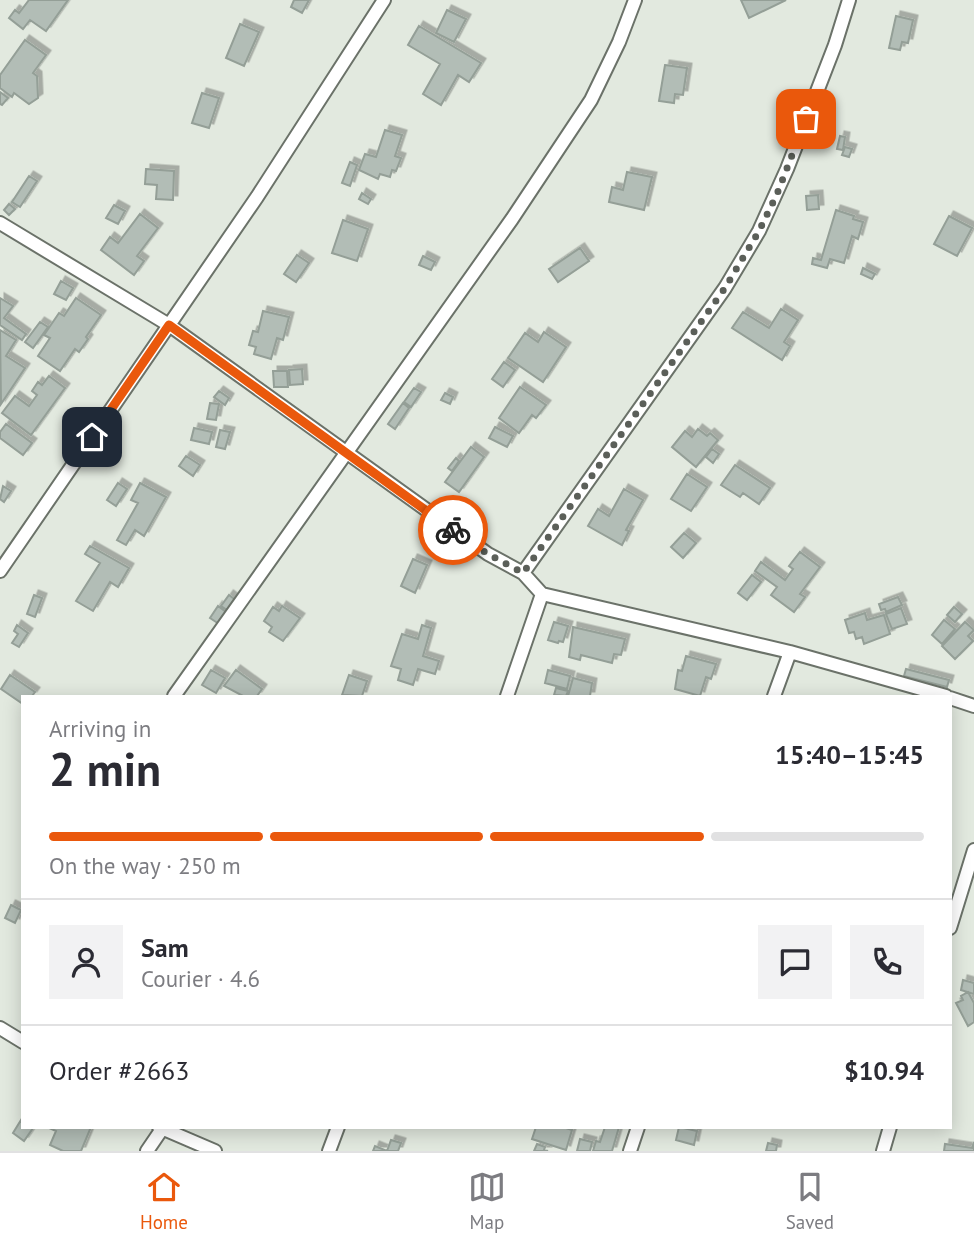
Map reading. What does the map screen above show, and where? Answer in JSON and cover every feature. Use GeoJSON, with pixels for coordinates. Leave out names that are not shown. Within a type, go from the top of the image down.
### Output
{"type":"FeatureCollection","features":[{"type":"Feature","properties":{"kind":"street"},"geometry":{"type":"LineString","coordinates":[[0,571],[257,197],[384,0]]}},
{"type":"Feature","properties":{"kind":"street"},"geometry":{"type":"LineString","coordinates":[[175,695],[512,219],[590,100],[619,42],[635,0]]}},
{"type":"Feature","properties":{"kind":"street"},"geometry":{"type":"LineString","coordinates":[[523,573],[725,288],[759,231],[787,169],[835,45],[849,0]]}},
{"type":"Feature","properties":{"kind":"street"},"geometry":{"type":"LineString","coordinates":[[0,223],[169,325],[488,554],[523,573],[542,594],[790,652],[941,695]]}},
{"type":"Feature","properties":{"kind":"street"},"geometry":{"type":"LineString","coordinates":[[507,695],[542,594]]}},
{"type":"Feature","properties":{"kind":"street"},"geometry":{"type":"LineString","coordinates":[[774,695],[790,652]]}},
{"type":"Feature","properties":{"kind":"street"},"geometry":{"type":"LineString","coordinates":[[952,698],[974,706]]}},
{"type":"Feature","properties":{"kind":"street"},"geometry":{"type":"LineString","coordinates":[[952,922],[974,850]]}},
{"type":"Feature","properties":{"kind":"street"},"geometry":{"type":"LineString","coordinates":[[0,1028],[21,1041]]}},
{"type":"Feature","properties":{"kind":"street"},"geometry":{"type":"LineString","coordinates":[[147,1151],[160,1129]]}},
{"type":"Feature","properties":{"kind":"street"},"geometry":{"type":"LineString","coordinates":[[163,1129],[215,1151]]}},
{"type":"Feature","properties":{"kind":"street"},"geometry":{"type":"LineString","coordinates":[[329,1151],[337,1129]]}},
{"type":"Feature","properties":{"kind":"street"},"geometry":{"type":"LineString","coordinates":[[630,1151],[637,1129]]}},
{"type":"Feature","properties":{"kind":"street"},"geometry":{"type":"LineString","coordinates":[[883,1151],[889,1129]]}},
{"type":"Feature","properties":{"kind":"building"},"geometry":{"type":"Polygon","coordinates":[[[29,0],[68,0],[46,31],[30,20],[23,29],[9,18],[15,10],[19,13],[29,0]]]}},
{"type":"Feature","properties":{"kind":"building"},"geometry":{"type":"Polygon","coordinates":[[[294,0],[309,0],[302,13],[291,7],[294,0]]]}},
{"type":"Feature","properties":{"kind":"building"},"geometry":{"type":"Polygon","coordinates":[[[741,0],[786,0],[749,18],[741,0]]]}},
{"type":"Feature","properties":{"kind":"building"},"geometry":{"type":"Polygon","coordinates":[[[447,10],[466,19],[454,42],[436,33],[447,10]]]}},
{"type":"Feature","properties":{"kind":"building"},"geometry":{"type":"Polygon","coordinates":[[[896,16],[913,20],[908,43],[902,42],[900,50],[889,48],[896,16]]]}},
{"type":"Feature","properties":{"kind":"building"},"geometry":{"type":"Polygon","coordinates":[[[240,24],[259,32],[244,66],[226,58],[240,24]]]}},
{"type":"Feature","properties":{"kind":"building"},"geometry":{"type":"Polygon","coordinates":[[[419,26],[481,63],[469,82],[458,75],[441,105],[423,94],[440,64],[408,45],[419,26]]]}},
{"type":"Feature","properties":{"kind":"building"},"geometry":{"type":"Polygon","coordinates":[[[25,40],[46,55],[33,73],[37,76],[38,98],[29,104],[14,93],[12,97],[0,88],[0,75],[25,40]]]}},
{"type":"Feature","properties":{"kind":"building"},"geometry":{"type":"Polygon","coordinates":[[[665,65],[687,68],[683,95],[675,94],[674,103],[659,101],[665,65]]]}},
{"type":"Feature","properties":{"kind":"building"},"geometry":{"type":"Polygon","coordinates":[[[0,92],[8,98],[2,105],[0,104],[0,92]]]}},
{"type":"Feature","properties":{"kind":"building"},"geometry":{"type":"Polygon","coordinates":[[[202,93],[219,98],[209,128],[192,123],[202,93]]]}},
{"type":"Feature","properties":{"kind":"building"},"geometry":{"type":"Polygon","coordinates":[[[385,130],[402,135],[395,156],[401,158],[396,171],[392,170],[390,177],[380,174],[378,179],[359,170],[365,154],[376,157],[385,130]]]}},
{"type":"Feature","properties":{"kind":"building"},"geometry":{"type":"Polygon","coordinates":[[[840,136],[845,137],[843,150],[837,149],[840,136]]]}},
{"type":"Feature","properties":{"kind":"building"},"geometry":{"type":"Polygon","coordinates":[[[845,147],[852,149],[849,157],[842,155],[845,147]]]}},
{"type":"Feature","properties":{"kind":"building"},"geometry":{"type":"Polygon","coordinates":[[[350,162],[357,165],[350,186],[342,183],[350,162]]]}},
{"type":"Feature","properties":{"kind":"building"},"geometry":{"type":"Polygon","coordinates":[[[146,169],[174,171],[173,200],[156,199],[157,185],[145,184],[146,169]]]}},
{"type":"Feature","properties":{"kind":"building"},"geometry":{"type":"Polygon","coordinates":[[[627,172],[652,177],[644,210],[609,202],[612,187],[623,190],[627,172]]]}},
{"type":"Feature","properties":{"kind":"building"},"geometry":{"type":"Polygon","coordinates":[[[29,176],[37,181],[20,207],[12,202],[29,176]]]}},
{"type":"Feature","properties":{"kind":"building"},"geometry":{"type":"Polygon","coordinates":[[[362,193],[371,199],[368,204],[359,199],[362,193]]]}},
{"type":"Feature","properties":{"kind":"building"},"geometry":{"type":"Polygon","coordinates":[[[818,195],[819,209],[807,210],[806,196],[818,195]]]}},
{"type":"Feature","properties":{"kind":"building"},"geometry":{"type":"Polygon","coordinates":[[[9,204],[15,209],[9,215],[4,210],[9,204]]]}},
{"type":"Feature","properties":{"kind":"building"},"geometry":{"type":"Polygon","coordinates":[[[114,205],[125,211],[118,224],[106,218],[114,205]]]}},
{"type":"Feature","properties":{"kind":"building"},"geometry":{"type":"Polygon","coordinates":[[[836,210],[863,222],[858,239],[852,236],[844,263],[830,259],[827,268],[812,264],[813,258],[821,260],[836,210]]]}},
{"type":"Feature","properties":{"kind":"building"},"geometry":{"type":"Polygon","coordinates":[[[140,214],[158,228],[137,256],[144,261],[134,275],[101,250],[110,237],[118,243],[140,214]]]}},
{"type":"Feature","properties":{"kind":"building"},"geometry":{"type":"Polygon","coordinates":[[[949,216],[972,228],[957,256],[934,244],[949,216]]]}},
{"type":"Feature","properties":{"kind":"building"},"geometry":{"type":"Polygon","coordinates":[[[343,220],[368,229],[357,261],[332,253],[343,220]]]}},
{"type":"Feature","properties":{"kind":"building"},"geometry":{"type":"Polygon","coordinates":[[[580,248],[589,261],[558,282],[549,269],[580,248]]]}},
{"type":"Feature","properties":{"kind":"building"},"geometry":{"type":"Polygon","coordinates":[[[297,255],[309,263],[296,282],[284,274],[297,255]]]}},
{"type":"Feature","properties":{"kind":"building"},"geometry":{"type":"Polygon","coordinates":[[[423,256],[435,262],[431,270],[419,265],[423,256]]]}},
{"type":"Feature","properties":{"kind":"building"},"geometry":{"type":"Polygon","coordinates":[[[863,268],[875,274],[872,279],[861,274],[863,268]]]}},
{"type":"Feature","properties":{"kind":"building"},"geometry":{"type":"Polygon","coordinates":[[[61,281],[73,288],[66,300],[54,294],[61,281]]]}},
{"type":"Feature","properties":{"kind":"building"},"geometry":{"type":"Polygon","coordinates":[[[0,298],[13,306],[4,318],[26,334],[22,340],[0,325],[0,298]]]}},
{"type":"Feature","properties":{"kind":"building"},"geometry":{"type":"Polygon","coordinates":[[[76,298],[101,315],[79,352],[75,349],[60,371],[38,356],[50,338],[44,335],[59,313],[64,316],[76,298]]]}},
{"type":"Feature","properties":{"kind":"building"},"geometry":{"type":"Polygon","coordinates":[[[781,309],[798,320],[784,342],[790,346],[782,360],[732,328],[743,312],[769,328],[781,309]]]}},
{"type":"Feature","properties":{"kind":"building"},"geometry":{"type":"Polygon","coordinates":[[[263,311],[289,317],[283,340],[277,338],[271,359],[254,354],[256,347],[249,345],[253,331],[258,332],[263,311]]]}},
{"type":"Feature","properties":{"kind":"building"},"geometry":{"type":"Polygon","coordinates":[[[40,322],[48,327],[33,348],[25,342],[40,322]]]}},
{"type":"Feature","properties":{"kind":"building"},"geometry":{"type":"Polygon","coordinates":[[[0,330],[16,340],[6,356],[25,368],[1,404],[0,330]]]}},
{"type":"Feature","properties":{"kind":"building"},"geometry":{"type":"Polygon","coordinates":[[[544,332],[566,347],[543,382],[508,358],[525,333],[538,342],[544,332]]]}},
{"type":"Feature","properties":{"kind":"building"},"geometry":{"type":"Polygon","coordinates":[[[504,362],[515,370],[503,387],[492,379],[504,362]]]}},
{"type":"Feature","properties":{"kind":"building"},"geometry":{"type":"Polygon","coordinates":[[[302,369],[303,384],[290,385],[289,370],[302,369]]]}},
{"type":"Feature","properties":{"kind":"building"},"geometry":{"type":"Polygon","coordinates":[[[273,371],[287,371],[288,387],[274,387],[273,371]]]}},
{"type":"Feature","properties":{"kind":"building"},"geometry":{"type":"Polygon","coordinates":[[[49,376],[65,388],[31,435],[2,413],[15,396],[29,406],[37,395],[32,391],[38,382],[42,385],[49,376]]]}},
{"type":"Feature","properties":{"kind":"building"},"geometry":{"type":"Polygon","coordinates":[[[520,387],[546,405],[536,418],[532,415],[519,433],[499,418],[520,387]]]}},
{"type":"Feature","properties":{"kind":"building"},"geometry":{"type":"Polygon","coordinates":[[[414,388],[421,392],[411,407],[404,402],[414,388]]]}},
{"type":"Feature","properties":{"kind":"building"},"geometry":{"type":"Polygon","coordinates":[[[219,391],[229,398],[225,405],[214,397],[219,391]]]}},
{"type":"Feature","properties":{"kind":"building"},"geometry":{"type":"Polygon","coordinates":[[[445,393],[453,397],[450,404],[441,400],[445,393]]]}},
{"type":"Feature","properties":{"kind":"building"},"geometry":{"type":"Polygon","coordinates":[[[210,403],[219,404],[216,420],[207,419],[210,403]]]}},
{"type":"Feature","properties":{"kind":"building"},"geometry":{"type":"Polygon","coordinates":[[[403,403],[409,408],[395,429],[388,424],[403,403]]]}},
{"type":"Feature","properties":{"kind":"building"},"geometry":{"type":"Polygon","coordinates":[[[6,424],[32,443],[23,455],[0,438],[0,432],[6,424]]]}},
{"type":"Feature","properties":{"kind":"building"},"geometry":{"type":"Polygon","coordinates":[[[495,427],[513,436],[507,447],[489,438],[495,427]]]}},
{"type":"Feature","properties":{"kind":"building"},"geometry":{"type":"Polygon","coordinates":[[[194,428],[212,432],[209,444],[191,440],[194,428]]]}},
{"type":"Feature","properties":{"kind":"building"},"geometry":{"type":"Polygon","coordinates":[[[698,429],[707,436],[710,433],[718,440],[696,467],[672,447],[685,431],[692,437],[698,429]]]}},
{"type":"Feature","properties":{"kind":"building"},"geometry":{"type":"Polygon","coordinates":[[[220,430],[230,432],[225,449],[216,447],[220,430]]]}},
{"type":"Feature","properties":{"kind":"building"},"geometry":{"type":"Polygon","coordinates":[[[471,447],[484,457],[459,492],[445,482],[471,447]]]}},
{"type":"Feature","properties":{"kind":"building"},"geometry":{"type":"Polygon","coordinates":[[[712,449],[719,454],[713,463],[706,457],[712,449]]]}},
{"type":"Feature","properties":{"kind":"building"},"geometry":{"type":"Polygon","coordinates":[[[186,456],[200,465],[193,476],[179,466],[186,456]]]}},
{"type":"Feature","properties":{"kind":"building"},"geometry":{"type":"Polygon","coordinates":[[[456,458],[459,461],[452,471],[448,468],[456,458]]]}},
{"type":"Feature","properties":{"kind":"building"},"geometry":{"type":"Polygon","coordinates":[[[735,465],[770,488],[759,504],[743,493],[740,497],[721,485],[735,465]]]}},
{"type":"Feature","properties":{"kind":"building"},"geometry":{"type":"Polygon","coordinates":[[[687,474],[707,487],[691,511],[671,499],[687,474]]]}},
{"type":"Feature","properties":{"kind":"building"},"geometry":{"type":"Polygon","coordinates":[[[118,483],[127,489],[116,506],[107,500],[118,483]]]}},
{"type":"Feature","properties":{"kind":"building"},"geometry":{"type":"Polygon","coordinates":[[[140,483],[166,497],[144,536],[135,530],[126,545],[117,540],[138,503],[131,500],[140,483]]]}},
{"type":"Feature","properties":{"kind":"building"},"geometry":{"type":"Polygon","coordinates":[[[3,486],[11,491],[4,502],[0,499],[3,486]]]}},
{"type":"Feature","properties":{"kind":"building"},"geometry":{"type":"Polygon","coordinates":[[[624,489],[643,500],[626,530],[629,531],[622,545],[588,526],[598,509],[609,516],[624,489]]]}},
{"type":"Feature","properties":{"kind":"building"},"geometry":{"type":"Polygon","coordinates":[[[684,533],[696,543],[683,558],[671,547],[684,533]]]}},
{"type":"Feature","properties":{"kind":"building"},"geometry":{"type":"Polygon","coordinates":[[[90,546],[129,568],[118,587],[110,582],[93,611],[76,601],[100,563],[85,554],[90,546]]]}},
{"type":"Feature","properties":{"kind":"building"},"geometry":{"type":"Polygon","coordinates":[[[800,552],[820,567],[800,594],[805,597],[794,612],[771,595],[777,587],[755,571],[761,562],[785,580],[793,569],[789,566],[800,552]]]}},
{"type":"Feature","properties":{"kind":"building"},"geometry":{"type":"Polygon","coordinates":[[[413,559],[427,565],[415,593],[401,586],[413,559]]]}},
{"type":"Feature","properties":{"kind":"building"},"geometry":{"type":"Polygon","coordinates":[[[752,575],[761,582],[747,600],[738,593],[752,575]]]}},
{"type":"Feature","properties":{"kind":"building"},"geometry":{"type":"Polygon","coordinates":[[[34,595],[42,598],[35,617],[27,614],[34,595]]]}},
{"type":"Feature","properties":{"kind":"building"},"geometry":{"type":"Polygon","coordinates":[[[229,595],[238,602],[230,612],[221,606],[229,595]]]}},
{"type":"Feature","properties":{"kind":"building"},"geometry":{"type":"Polygon","coordinates":[[[898,597],[902,605],[886,612],[885,609],[881,610],[879,604],[898,597]]]}},
{"type":"Feature","properties":{"kind":"building"},"geometry":{"type":"Polygon","coordinates":[[[218,606],[230,615],[222,626],[210,618],[218,606]]]}},
{"type":"Feature","properties":{"kind":"building"},"geometry":{"type":"Polygon","coordinates":[[[282,606],[300,618],[283,641],[269,632],[272,627],[264,621],[273,607],[279,611],[282,606]]]}},
{"type":"Feature","properties":{"kind":"building"},"geometry":{"type":"Polygon","coordinates":[[[954,607],[962,614],[955,622],[947,615],[954,607]]]}},
{"type":"Feature","properties":{"kind":"building"},"geometry":{"type":"Polygon","coordinates":[[[901,608],[907,624],[892,629],[886,614],[901,608]]]}},
{"type":"Feature","properties":{"kind":"building"},"geometry":{"type":"Polygon","coordinates":[[[865,613],[867,620],[884,615],[890,634],[864,644],[862,637],[856,639],[854,632],[849,633],[845,620],[865,613]]]}},
{"type":"Feature","properties":{"kind":"building"},"geometry":{"type":"Polygon","coordinates":[[[944,620],[955,629],[942,644],[932,635],[944,620]]]}},
{"type":"Feature","properties":{"kind":"building"},"geometry":{"type":"Polygon","coordinates":[[[554,622],[568,626],[563,642],[548,640],[554,622]]]}},
{"type":"Feature","properties":{"kind":"building"},"geometry":{"type":"Polygon","coordinates":[[[965,622],[974,630],[968,636],[973,641],[955,659],[942,646],[965,622]]]}},
{"type":"Feature","properties":{"kind":"building"},"geometry":{"type":"Polygon","coordinates":[[[17,625],[28,633],[19,647],[12,643],[18,634],[14,631],[17,625]]]}},
{"type":"Feature","properties":{"kind":"building"},"geometry":{"type":"Polygon","coordinates":[[[422,625],[431,628],[423,656],[439,661],[435,674],[418,669],[413,685],[398,680],[401,669],[391,666],[402,634],[418,639],[422,625]]]}},
{"type":"Feature","properties":{"kind":"building"},"geometry":{"type":"Polygon","coordinates":[[[573,627],[625,639],[621,655],[614,654],[612,663],[581,655],[580,660],[569,657],[573,627]]]}},
{"type":"Feature","properties":{"kind":"building"},"geometry":{"type":"Polygon","coordinates":[[[686,656],[716,664],[711,679],[706,677],[700,695],[675,689],[678,670],[682,671],[686,656]]]}},
{"type":"Feature","properties":{"kind":"building"},"geometry":{"type":"Polygon","coordinates":[[[906,669],[949,680],[947,687],[904,676],[906,669]]]}},
{"type":"Feature","properties":{"kind":"building"},"geometry":{"type":"Polygon","coordinates":[[[211,670],[225,678],[216,693],[202,685],[211,670]]]}},
{"type":"Feature","properties":{"kind":"building"},"geometry":{"type":"Polygon","coordinates":[[[236,670],[262,689],[258,695],[241,695],[224,686],[236,670]]]}},
{"type":"Feature","properties":{"kind":"building"},"geometry":{"type":"Polygon","coordinates":[[[548,670],[570,676],[567,689],[545,683],[548,670]]]}},
{"type":"Feature","properties":{"kind":"building"},"geometry":{"type":"Polygon","coordinates":[[[10,675],[35,692],[33,695],[21,695],[21,703],[1,689],[10,675]]]}},
{"type":"Feature","properties":{"kind":"building"},"geometry":{"type":"Polygon","coordinates":[[[349,675],[367,681],[362,695],[342,695],[349,675]]]}},
{"type":"Feature","properties":{"kind":"building"},"geometry":{"type":"Polygon","coordinates":[[[573,678],[592,683],[590,695],[568,695],[573,678]]]}},
{"type":"Feature","properties":{"kind":"building"},"geometry":{"type":"Polygon","coordinates":[[[556,688],[568,691],[566,695],[554,695],[556,688]]]}},
{"type":"Feature","properties":{"kind":"building"},"geometry":{"type":"Polygon","coordinates":[[[11,905],[21,910],[15,923],[5,918],[11,905]]]}},
{"type":"Feature","properties":{"kind":"building"},"geometry":{"type":"Polygon","coordinates":[[[963,980],[974,983],[974,994],[961,990],[963,980]]]}},
{"type":"Feature","properties":{"kind":"building"},"geometry":{"type":"Polygon","coordinates":[[[968,992],[974,1003],[974,1022],[968,1026],[956,1003],[963,1000],[961,996],[968,992]]]}},
{"type":"Feature","properties":{"kind":"building"},"geometry":{"type":"Polygon","coordinates":[[[21,1120],[21,1129],[32,1129],[24,1141],[13,1133],[21,1120]]]}},
{"type":"Feature","properties":{"kind":"building"},"geometry":{"type":"Polygon","coordinates":[[[52,1129],[90,1129],[81,1151],[63,1151],[50,1145],[56,1131],[52,1129]]]}},
{"type":"Feature","properties":{"kind":"building"},"geometry":{"type":"Polygon","coordinates":[[[535,1129],[572,1130],[566,1150],[532,1139],[535,1129]]]}},
{"type":"Feature","properties":{"kind":"building"},"geometry":{"type":"Polygon","coordinates":[[[604,1129],[618,1129],[612,1151],[593,1151],[596,1141],[600,1142],[604,1129]]]}},
{"type":"Feature","properties":{"kind":"building"},"geometry":{"type":"Polygon","coordinates":[[[679,1129],[697,1131],[694,1145],[676,1140],[679,1129]]]}},
{"type":"Feature","properties":{"kind":"building"},"geometry":{"type":"Polygon","coordinates":[[[580,1139],[592,1142],[590,1151],[577,1151],[580,1139]]]}},
{"type":"Feature","properties":{"kind":"building"},"geometry":{"type":"Polygon","coordinates":[[[391,1140],[401,1143],[398,1151],[387,1151],[391,1140]]]}},
{"type":"Feature","properties":{"kind":"building"},"geometry":{"type":"Polygon","coordinates":[[[974,1142],[974,1151],[944,1151],[945,1144],[972,1148],[974,1142]]]}},
{"type":"Feature","properties":{"kind":"building"},"geometry":{"type":"Polygon","coordinates":[[[768,1143],[777,1145],[776,1151],[766,1151],[768,1143]]]}},
{"type":"Feature","properties":{"kind":"building"},"geometry":{"type":"Polygon","coordinates":[[[537,1144],[545,1147],[544,1150],[548,1151],[534,1151],[537,1144]]]}},
{"type":"Feature","properties":{"kind":"building"},"geometry":{"type":"Polygon","coordinates":[[[375,1146],[387,1151],[373,1151],[375,1146]]]}},
{"type":"Feature","properties":{"kind":"way so far"},"geometry":{"type":"LineString","coordinates":[[453,530],[488,554],[523,573],[725,288],[759,231],[777,194],[806,119]]}},
{"type":"Feature","properties":{"kind":"route"},"geometry":{"type":"LineString","coordinates":[[92,437],[169,325],[453,530]]}}]}
